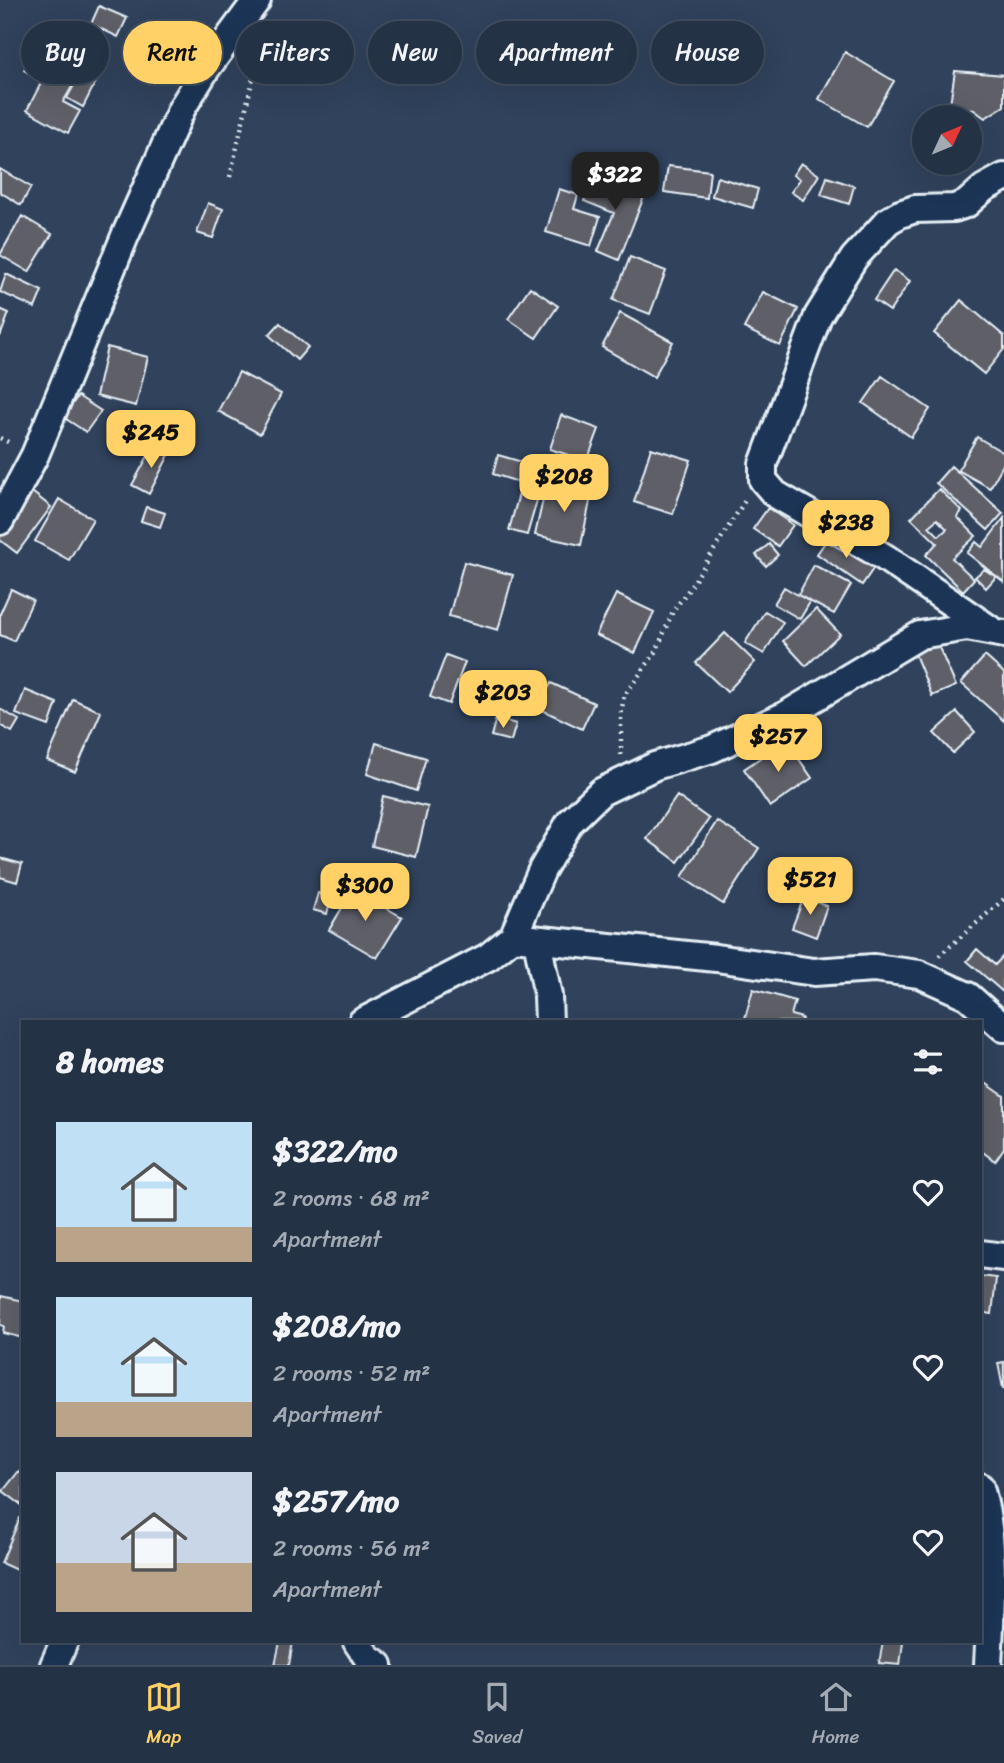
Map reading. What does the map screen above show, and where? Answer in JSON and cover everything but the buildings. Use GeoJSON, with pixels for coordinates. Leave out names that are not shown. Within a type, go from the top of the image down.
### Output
{"type":"FeatureCollection","features":[{"type":"Feature","properties":{"kind":"street"},"geometry":{"type":"LineString","coordinates":[[0,521],[36,456],[125,236],[183,108],[206,69],[257,0]]}},
{"type":"Feature","properties":{"kind":"street"},"geometry":{"type":"LineString","coordinates":[[1000,633],[884,557],[775,494],[763,480],[763,464],[818,316],[854,258],[888,221],[900,214],[915,209],[954,208],[967,204],[984,188],[1004,177]]}},
{"type":"Feature","properties":{"kind":"street"},"geometry":{"type":"LineString","coordinates":[[549,1020],[548,996],[525,938],[542,870],[570,822],[601,792],[654,766],[712,749],[786,715],[920,635],[967,627],[1000,633]]}},
{"type":"Feature","properties":{"kind":"street"},"geometry":{"type":"LineString","coordinates":[[366,1020],[525,938],[716,958],[814,972],[874,968],[919,974],[968,996],[1004,1028]]}},
{"type":"Feature","properties":{"kind":"street"},"geometry":{"type":"LineString","coordinates":[[982,1254],[1004,1257]]}},
{"type":"Feature","properties":{"kind":"street"},"geometry":{"type":"LineString","coordinates":[[982,1494],[991,1555],[988,1665]]}},
{"type":"Feature","properties":{"kind":"street"},"geometry":{"type":"LineString","coordinates":[[54,1665],[64,1643]]}},
{"type":"Feature","properties":{"kind":"street"},"geometry":{"type":"LineString","coordinates":[[358,1643],[367,1657],[379,1665]]}},
{"type":"Feature","properties":{"kind":"path"},"geometry":{"type":"LineString","coordinates":[[230,177],[251,84]]}},
{"type":"Feature","properties":{"kind":"path"},"geometry":{"type":"LineString","coordinates":[[621,782],[621,715],[624,696],[656,652],[673,611],[741,505],[763,480]]}},
{"type":"Feature","properties":{"kind":"path"},"geometry":{"type":"LineString","coordinates":[[919,974],[1004,899]]}}]}
